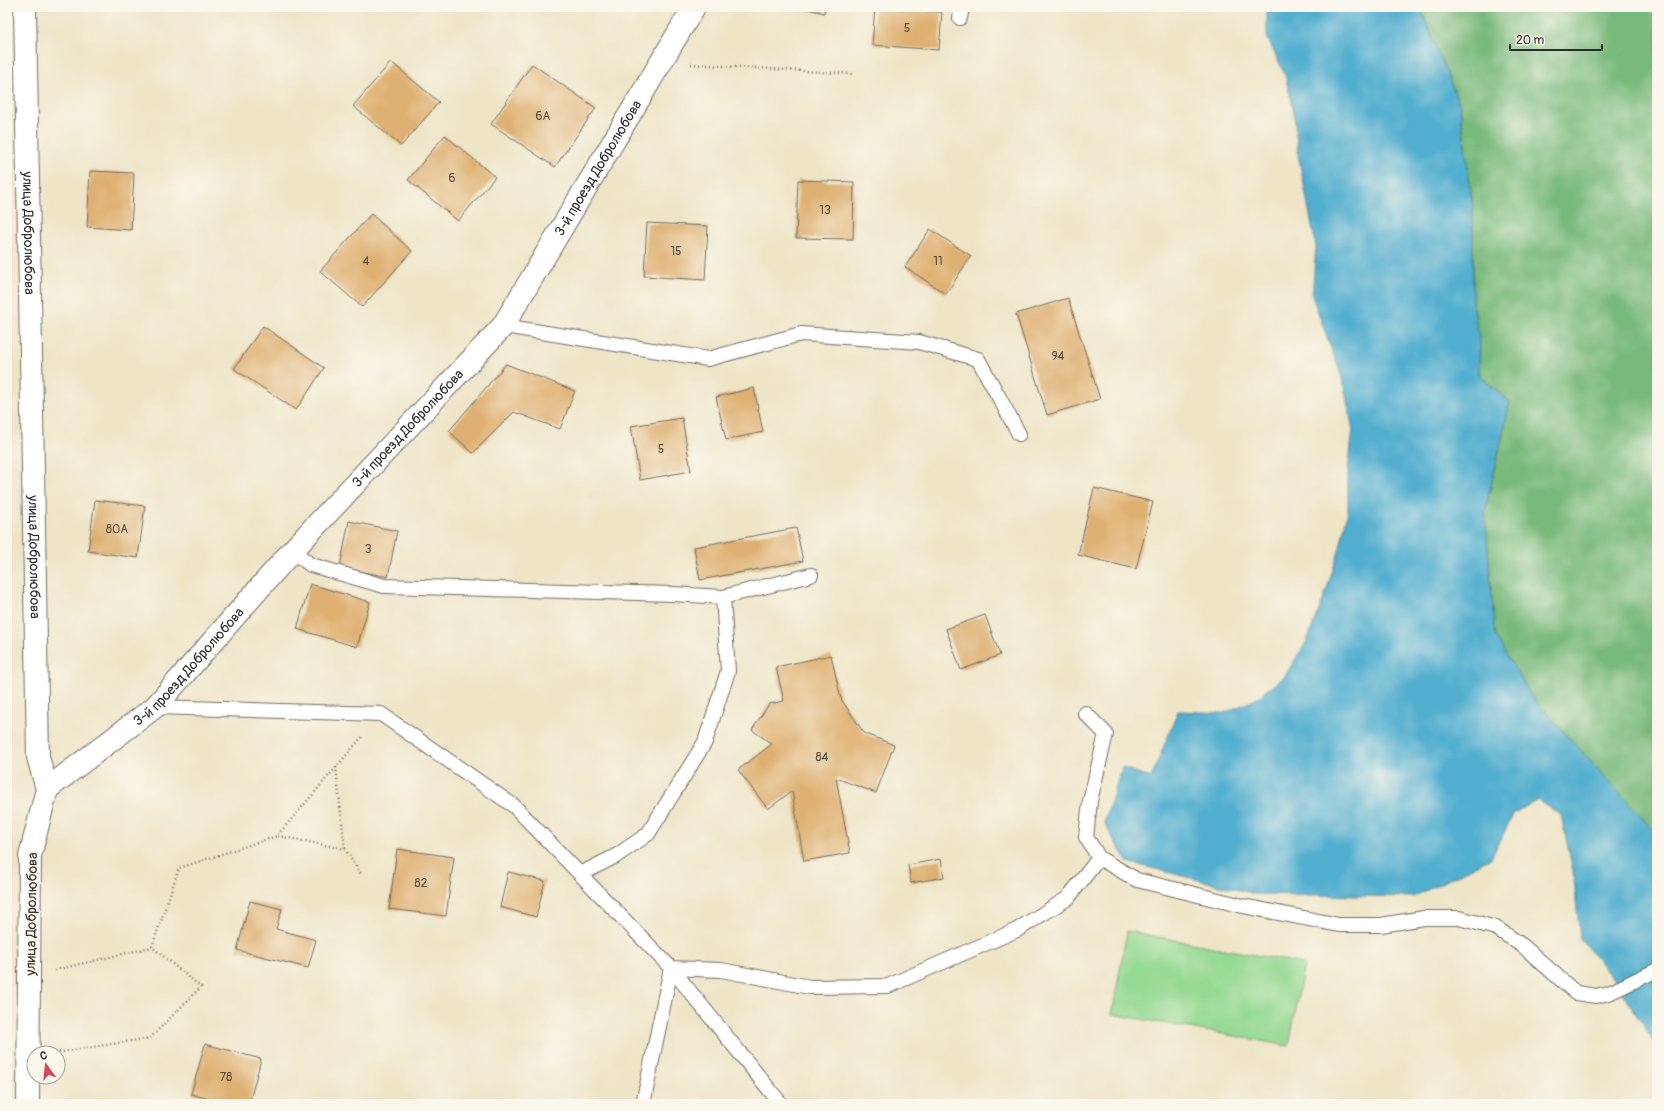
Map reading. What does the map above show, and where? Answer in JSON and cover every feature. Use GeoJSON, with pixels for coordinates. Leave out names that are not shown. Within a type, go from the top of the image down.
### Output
{"type":"FeatureCollection","features":[{"type":"Feature","properties":{"kind":"street","name":"улица Добролюбова"},"geometry":{"type":"LineString","coordinates":[[25,7],[38,757],[47,788],[30,856],[28,1104]]}},
{"type":"Feature","properties":{"kind":"street","name":"3-й проезд Добролюбова"},"geometry":{"type":"LineString","coordinates":[[47,788],[155,707],[292,551],[503,326],[694,7]]}},
{"type":"Feature","properties":{"kind":"lane"},"geometry":{"type":"LineString","coordinates":[[503,326],[708,359],[801,334],[919,342],[978,360],[1019,434]]}},
{"type":"Feature","properties":{"kind":"lane"},"geometry":{"type":"LineString","coordinates":[[292,551],[311,565],[384,586],[673,594],[723,597],[811,575]]}},
{"type":"Feature","properties":{"kind":"lane"},"geometry":{"type":"LineString","coordinates":[[580,874],[616,856],[648,834],[705,742],[728,672],[723,597]]}},
{"type":"Feature","properties":{"kind":"lane"},"geometry":{"type":"LineString","coordinates":[[155,707],[382,714],[514,806],[671,968],[781,1104]]}},
{"type":"Feature","properties":{"kind":"lane"},"geometry":{"type":"LineString","coordinates":[[1085,713],[1106,734],[1090,801],[1086,837],[1099,858],[1137,880],[1243,906],[1339,925],[1381,925],[1424,918],[1459,918],[1496,928],[1523,946],[1576,993],[1596,996],[1609,993],[1657,970]]}},
{"type":"Feature","properties":{"kind":"lane"},"geometry":{"type":"LineString","coordinates":[[671,968],[721,970],[810,987],[888,986],[1017,930],[1068,898],[1099,858]]}},
{"type":"Feature","properties":{"kind":"lane"},"geometry":{"type":"LineString","coordinates":[[643,1104],[671,968]]}},
{"type":"Feature","properties":{"kind":"path"},"geometry":{"type":"LineString","coordinates":[[660,63],[854,74]]}},
{"type":"Feature","properties":{"kind":"path"},"geometry":{"type":"LineString","coordinates":[[277,836],[382,714]]}},
{"type":"Feature","properties":{"kind":"path"},"geometry":{"type":"LineString","coordinates":[[336,767],[345,850],[361,874]]}},
{"type":"Feature","properties":{"kind":"path"},"geometry":{"type":"LineString","coordinates":[[152,947],[179,868],[277,836],[345,850]]}},
{"type":"Feature","properties":{"kind":"path"},"geometry":{"type":"LineString","coordinates":[[30,976],[152,947]]}},
{"type":"Feature","properties":{"kind":"path"},"geometry":{"type":"LineString","coordinates":[[66,1051],[150,1038],[201,987],[152,947]]}},
{"type":"Feature","properties":{"kind":"green space"},"geometry":{"type":"Polygon","coordinates":[[[1420,7],[1657,7],[1657,834],[1532,697],[1495,637],[1485,512],[1510,402],[1479,375],[1480,342],[1473,305],[1473,207],[1460,106],[1420,7]]]}},
{"type":"Feature","properties":{"kind":"green space"},"geometry":{"type":"Polygon","coordinates":[[[1127,931],[1304,964],[1289,1046],[1112,1014],[1127,931]]]}},
{"type":"Feature","properties":{"kind":"water"},"geometry":{"type":"Polygon","coordinates":[[[1267,7],[1420,7],[1460,106],[1473,207],[1473,305],[1480,342],[1479,375],[1510,402],[1485,512],[1495,636],[1532,697],[1657,834],[1657,1046],[1609,973],[1580,939],[1573,871],[1561,815],[1538,800],[1514,813],[1491,858],[1413,897],[1255,894],[1127,862],[1104,823],[1122,767],[1151,778],[1178,711],[1224,713],[1254,700],[1284,677],[1306,643],[1323,600],[1339,551],[1348,511],[1348,469],[1353,430],[1342,378],[1312,296],[1316,247],[1298,154],[1294,112],[1285,75],[1267,37],[1267,7]]]}},
{"type":"Feature","properties":{"kind":"building"},"geometry":{"type":"Polygon","coordinates":[[[800,7],[825,7],[824,13],[800,7]]]}},
{"type":"Feature","properties":{"kind":"building"},"geometry":{"type":"Polygon","coordinates":[[[875,7],[942,12],[939,50],[872,45],[875,7]]]}},
{"type":"Feature","properties":{"kind":"building"},"geometry":{"type":"Polygon","coordinates":[[[391,62],[439,102],[401,146],[353,106],[391,62]]]}},
{"type":"Feature","properties":{"kind":"building"},"geometry":{"type":"Polygon","coordinates":[[[532,64],[596,108],[555,167],[491,124],[532,64]]]}},
{"type":"Feature","properties":{"kind":"building"},"geometry":{"type":"Polygon","coordinates":[[[445,135],[495,177],[458,221],[408,180],[445,135]]]}},
{"type":"Feature","properties":{"kind":"building"},"geometry":{"type":"Polygon","coordinates":[[[90,171],[134,173],[131,230],[87,227],[90,171]]]}},
{"type":"Feature","properties":{"kind":"building"},"geometry":{"type":"Polygon","coordinates":[[[798,180],[854,182],[853,239],[796,238],[798,180]]]}},
{"type":"Feature","properties":{"kind":"building"},"geometry":{"type":"Polygon","coordinates":[[[371,214],[412,251],[362,307],[320,271],[371,214]]]}},
{"type":"Feature","properties":{"kind":"building"},"geometry":{"type":"Polygon","coordinates":[[[647,223],[708,226],[705,280],[644,276],[647,223]]]}},
{"type":"Feature","properties":{"kind":"building"},"geometry":{"type":"Polygon","coordinates":[[[930,229],[971,256],[946,294],[905,267],[930,229]]]}},
{"type":"Feature","properties":{"kind":"building"},"geometry":{"type":"Polygon","coordinates":[[[1068,298],[1100,399],[1047,415],[1016,314],[1068,298]]]}},
{"type":"Feature","properties":{"kind":"building"},"geometry":{"type":"Polygon","coordinates":[[[263,326],[324,368],[296,410],[234,369],[263,326]]]}},
{"type":"Feature","properties":{"kind":"building"},"geometry":{"type":"Polygon","coordinates":[[[506,364],[575,391],[560,429],[514,412],[473,453],[449,431],[506,364]]]}},
{"type":"Feature","properties":{"kind":"building"},"geometry":{"type":"Polygon","coordinates":[[[754,388],[763,432],[726,440],[716,397],[754,388]]]}},
{"type":"Feature","properties":{"kind":"building"},"geometry":{"type":"Polygon","coordinates":[[[682,418],[691,471],[640,480],[631,426],[682,418]]]}},
{"type":"Feature","properties":{"kind":"building"},"geometry":{"type":"Polygon","coordinates":[[[1094,488],[1153,502],[1136,569],[1078,555],[1094,488]]]}},
{"type":"Feature","properties":{"kind":"building"},"geometry":{"type":"Polygon","coordinates":[[[95,500],[145,506],[138,558],[88,551],[95,500]]]}},
{"type":"Feature","properties":{"kind":"building"},"geometry":{"type":"Polygon","coordinates":[[[349,521],[397,531],[388,577],[340,567],[349,521]]]}},
{"type":"Feature","properties":{"kind":"building"},"geometry":{"type":"Polygon","coordinates":[[[796,528],[803,561],[700,580],[694,547],[796,528]]]}},
{"type":"Feature","properties":{"kind":"building"},"geometry":{"type":"Polygon","coordinates":[[[310,584],[370,602],[357,647],[297,629],[310,584]]]}},
{"type":"Feature","properties":{"kind":"building"},"geometry":{"type":"Polygon","coordinates":[[[985,615],[1000,655],[961,670],[946,629],[985,615]]]}},
{"type":"Feature","properties":{"kind":"building"},"geometry":{"type":"Polygon","coordinates":[[[831,655],[841,699],[864,733],[894,745],[876,793],[836,778],[850,853],[804,861],[792,791],[768,809],[738,770],[772,744],[752,730],[769,704],[784,701],[776,667],[831,655]]]}},
{"type":"Feature","properties":{"kind":"building"},"geometry":{"type":"Polygon","coordinates":[[[397,849],[454,857],[446,916],[389,909],[397,849]]]}},
{"type":"Feature","properties":{"kind":"building"},"geometry":{"type":"Polygon","coordinates":[[[941,859],[944,877],[911,883],[908,865],[941,859]]]}},
{"type":"Feature","properties":{"kind":"building"},"geometry":{"type":"Polygon","coordinates":[[[508,872],[545,881],[536,917],[500,907],[508,872]]]}},
{"type":"Feature","properties":{"kind":"building"},"geometry":{"type":"Polygon","coordinates":[[[250,901],[282,909],[276,929],[316,940],[308,968],[237,950],[250,901]]]}},
{"type":"Feature","properties":{"kind":"building"},"geometry":{"type":"Polygon","coordinates":[[[205,1044],[261,1059],[249,1104],[227,1104],[191,1094],[205,1044]]]}}]}
